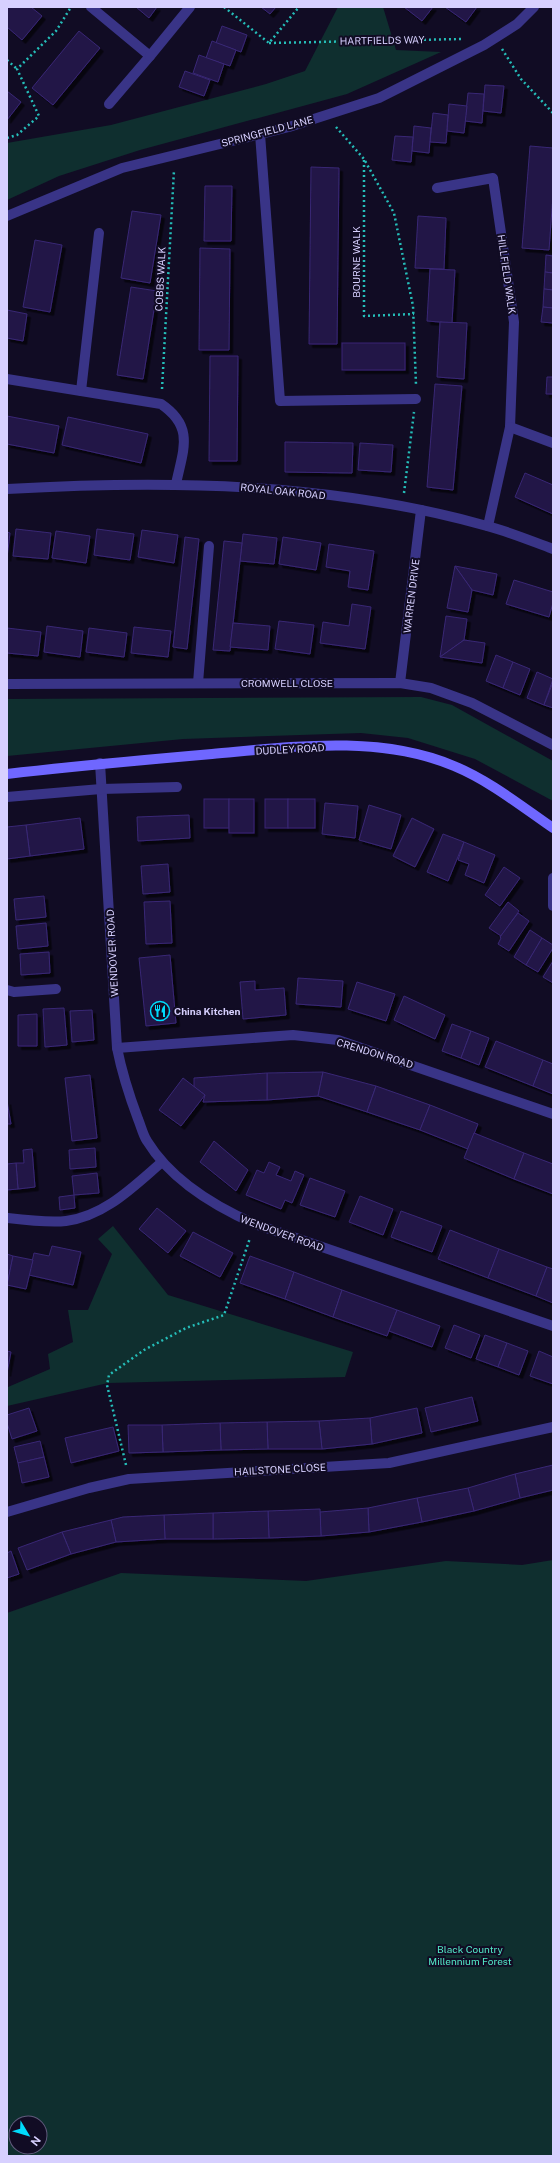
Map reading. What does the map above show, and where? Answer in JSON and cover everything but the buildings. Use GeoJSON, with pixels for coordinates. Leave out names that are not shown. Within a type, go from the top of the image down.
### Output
{"type":"FeatureCollection","features":[{"type":"Feature","properties":{"kind":"main road","name":"DUDLEY ROAD"},"geometry":{"type":"LineString","coordinates":[[7,774],[100,764],[308,746],[381,748],[411,752],[453,765],[500,791],[553,828]]}},
{"type":"Feature","properties":{"kind":"street"},"geometry":{"type":"LineString","coordinates":[[92,7],[150,56]]}},
{"type":"Feature","properties":{"kind":"street"},"geometry":{"type":"LineString","coordinates":[[109,104],[190,7]]}},
{"type":"Feature","properties":{"kind":"street","name":"SPRINGFIELD LANE"},"geometry":{"type":"LineString","coordinates":[[7,216],[122,168],[260,134],[379,98],[419,79],[495,38],[517,24],[534,7]]}},
{"type":"Feature","properties":{"kind":"street"},"geometry":{"type":"LineString","coordinates":[[260,134],[280,401],[416,399]]}},
{"type":"Feature","properties":{"kind":"street","name":"HILLFIELD WALK"},"geometry":{"type":"LineString","coordinates":[[437,188],[493,178],[514,322],[510,427],[488,526]]}},
{"type":"Feature","properties":{"kind":"street"},"geometry":{"type":"LineString","coordinates":[[81,391],[99,233]]}},
{"type":"Feature","properties":{"kind":"street"},"geometry":{"type":"LineString","coordinates":[[7,379],[161,404],[173,412],[181,422],[185,443],[176,484]]}},
{"type":"Feature","properties":{"kind":"street"},"geometry":{"type":"LineString","coordinates":[[510,427],[553,442]]}},
{"type":"Feature","properties":{"kind":"street","name":"ROYAL OAK ROAD"},"geometry":{"type":"LineString","coordinates":[[7,489],[87,484],[176,484],[259,488],[362,499],[421,510],[488,526],[553,549]]}},
{"type":"Feature","properties":{"kind":"street","name":"WARREN DRIVE"},"geometry":{"type":"LineString","coordinates":[[400,683],[421,510]]}},
{"type":"Feature","properties":{"kind":"street"},"geometry":{"type":"LineString","coordinates":[[198,683],[209,546]]}},
{"type":"Feature","properties":{"kind":"street","name":"CROMWELL CLOSE"},"geometry":{"type":"LineString","coordinates":[[7,684],[400,683],[431,688],[472,703],[553,746]]}},
{"type":"Feature","properties":{"kind":"street","name":"WENDOVER ROAD"},"geometry":{"type":"LineString","coordinates":[[100,764],[117,1048],[125,1085],[146,1140],[162,1162],[194,1190],[230,1213],[255,1224],[553,1326]]}},
{"type":"Feature","properties":{"kind":"street"},"geometry":{"type":"LineString","coordinates":[[7,797],[101,789],[177,787]]}},
{"type":"Feature","properties":{"kind":"street"},"geometry":{"type":"LineString","coordinates":[[553,878],[553,906]]}},
{"type":"Feature","properties":{"kind":"street"},"geometry":{"type":"LineString","coordinates":[[7,990],[14,992],[56,988]]}},
{"type":"Feature","properties":{"kind":"street","name":"CRENDON ROAD"},"geometry":{"type":"LineString","coordinates":[[117,1048],[293,1035],[338,1040],[553,1114]]}},
{"type":"Feature","properties":{"kind":"street"},"geometry":{"type":"LineString","coordinates":[[7,1218],[66,1221],[94,1212],[122,1196],[162,1162]]}},
{"type":"Feature","properties":{"kind":"street","name":"HAILSTONE CLOSE"},"geometry":{"type":"LineString","coordinates":[[7,1512],[89,1488],[129,1479],[389,1463],[553,1428]]}},
{"type":"Feature","properties":{"kind":"path"},"geometry":{"type":"LineString","coordinates":[[17,69],[56,31],[71,7]]}},
{"type":"Feature","properties":{"kind":"path"},"geometry":{"type":"LineString","coordinates":[[224,7],[269,43],[299,7]]}},
{"type":"Feature","properties":{"kind":"path"},"geometry":{"type":"LineString","coordinates":[[495,38],[521,79],[553,113]]}},
{"type":"Feature","properties":{"kind":"path","name":"HARTFIELDS WAY"},"geometry":{"type":"LineString","coordinates":[[269,43],[464,39]]}},
{"type":"Feature","properties":{"kind":"path"},"geometry":{"type":"LineString","coordinates":[[7,60],[17,69],[39,116],[17,135],[7,138]]}},
{"type":"Feature","properties":{"kind":"path"},"geometry":{"type":"LineString","coordinates":[[326,114],[364,159],[394,214],[414,314],[416,399],[404,493],[421,510]]}},
{"type":"Feature","properties":{"kind":"path","name":"COBBS WALK"},"geometry":{"type":"LineString","coordinates":[[161,404],[175,154]]}},
{"type":"Feature","properties":{"kind":"path","name":"BOURNE WALK"},"geometry":{"type":"LineString","coordinates":[[364,159],[364,316],[414,314]]}},
{"type":"Feature","properties":{"kind":"path"},"geometry":{"type":"LineString","coordinates":[[129,1479],[107,1385],[109,1374],[144,1350],[186,1328],[224,1315],[255,1224]]}},
{"type":"Feature","properties":{"kind":"green space"},"geometry":{"type":"Polygon","coordinates":[[[338,7],[383,7],[396,50],[441,52],[347,94],[140,150],[59,176],[7,200],[7,143],[111,125],[266,84],[305,71],[338,7]]]}},
{"type":"Feature","properties":{"kind":"green space"},"geometry":{"type":"Polygon","coordinates":[[[421,697],[452,705],[553,761],[553,801],[475,759],[408,738],[361,733],[183,739],[7,756],[7,699],[421,697]]]}},
{"type":"Feature","properties":{"kind":"green space"},"geometry":{"type":"Polygon","coordinates":[[[113,1226],[168,1295],[353,1352],[345,1377],[108,1383],[7,1406],[8,1387],[50,1369],[48,1354],[73,1342],[68,1310],[88,1310],[112,1254],[98,1239],[113,1226]]]}},
{"type":"Feature","properties":{"kind":"green space","name":"Black Country Millennium Forest"},"geometry":{"type":"Polygon","coordinates":[[[553,1560],[553,2156],[7,2156],[7,1613],[121,1573],[306,1581],[446,1561],[522,1565],[553,1560]]]}},
{"type":"Feature","properties":{"kind":"place","name":"China Kitchen"},"geometry":{"type":"Point","coordinates":[160,1011]}}]}
